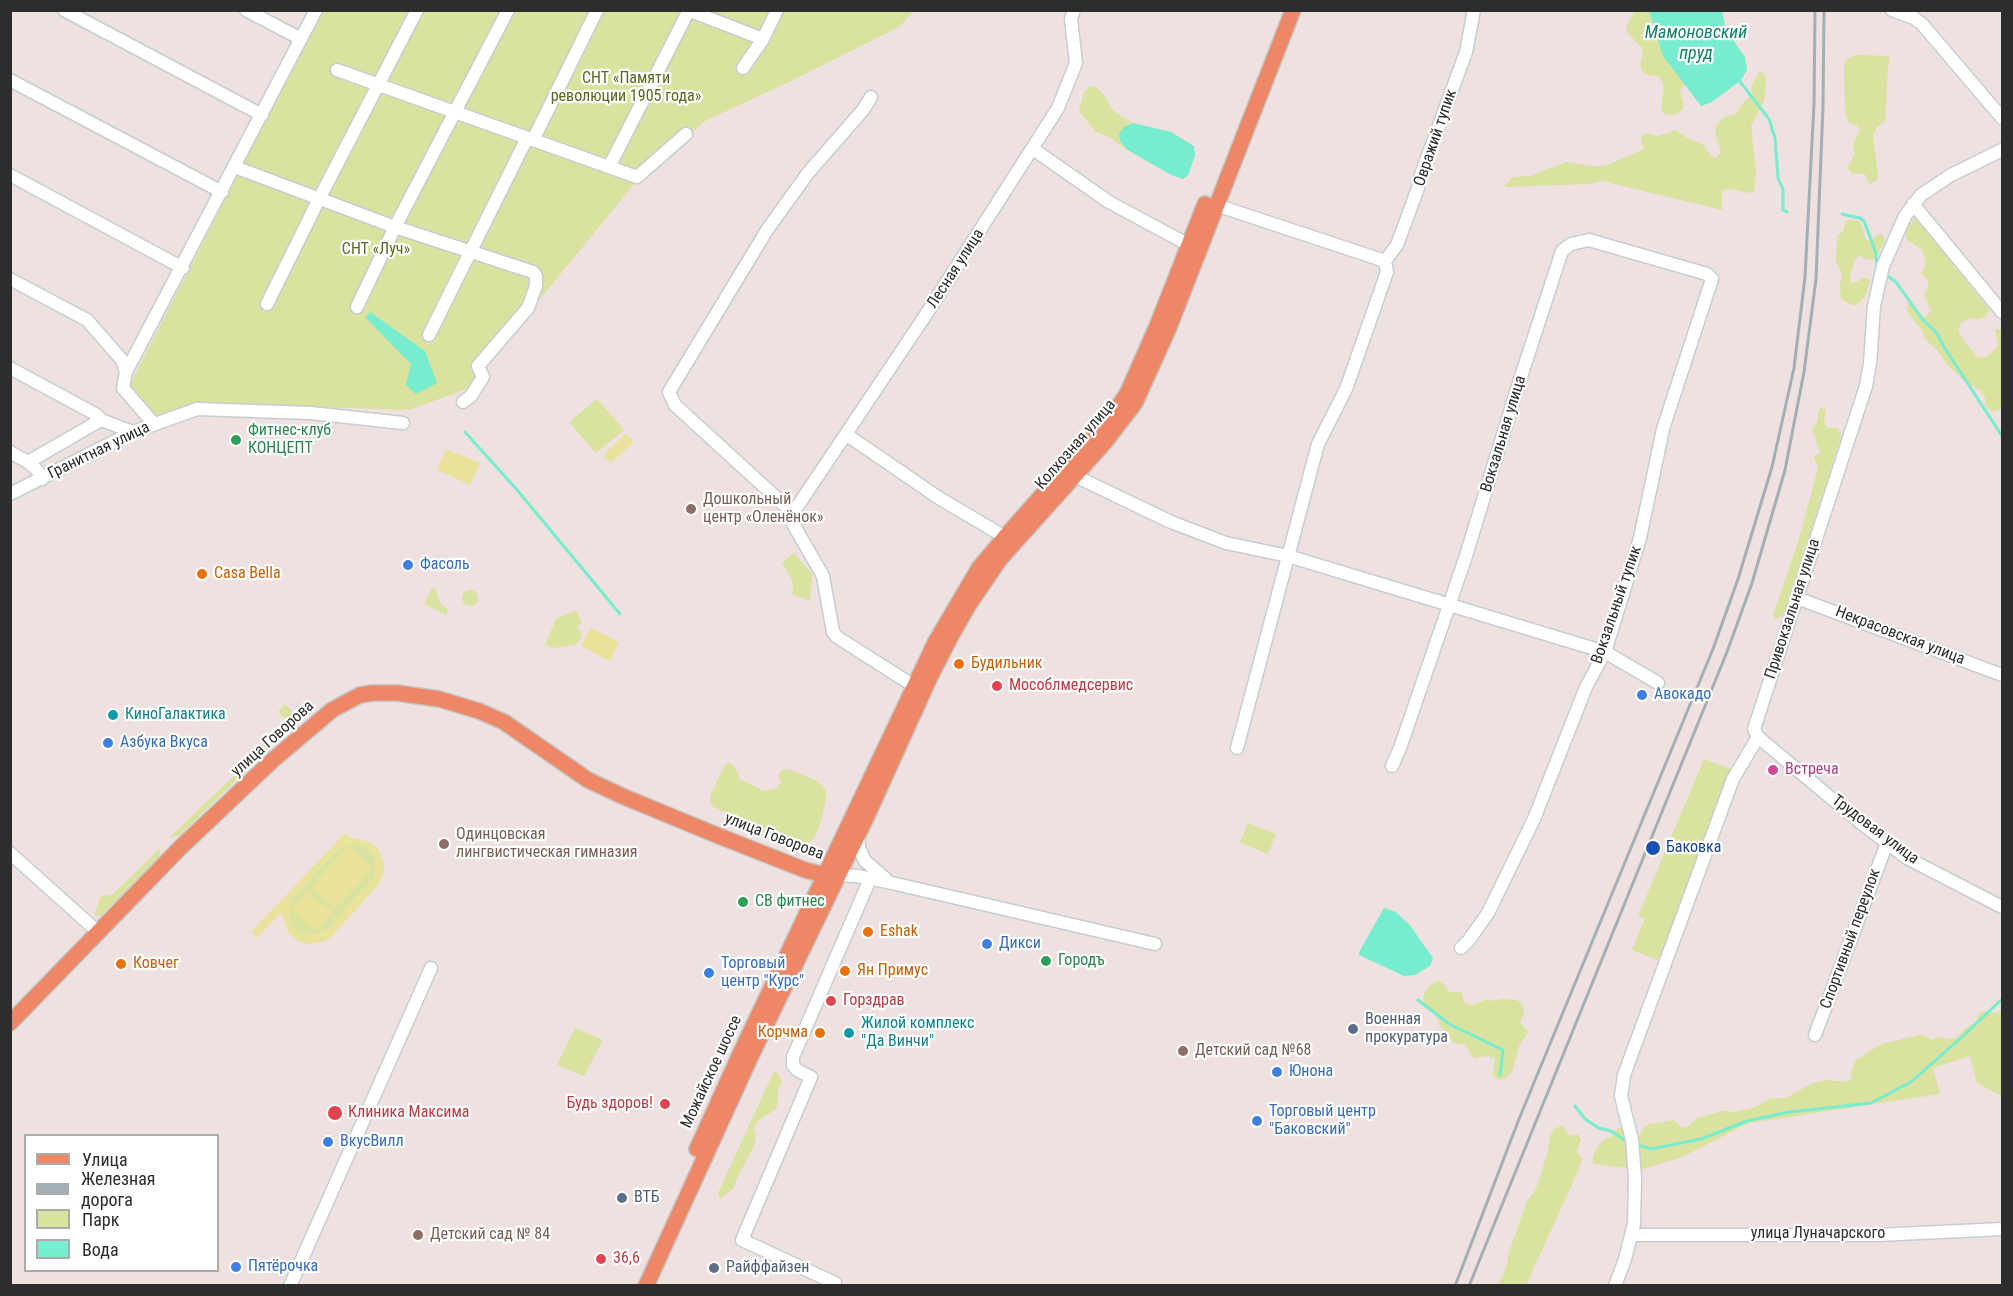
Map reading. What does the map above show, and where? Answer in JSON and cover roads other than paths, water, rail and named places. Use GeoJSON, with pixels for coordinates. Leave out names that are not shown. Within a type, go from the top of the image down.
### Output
{"type":"FeatureCollection","features":[{"type":"Feature","properties":{"kind":"main road","name":"Колхозная улица"},"geometry":{"type":"LineString","coordinates":[[832,876],[914,686],[959,600],[979,568],[1117,410],[1140,368],[1282,10]]}},
{"type":"Feature","properties":{"kind":"main road","name":"Колхозная улица"},"geometry":{"type":"LineString","coordinates":[[832,876],[858,835],[930,677],[968,606],[1000,560],[1114,432],[1135,403],[1168,330],[1293,10]]}},
{"type":"Feature","properties":{"kind":"main road","name":"улица Говорова"},"geometry":{"type":"LineString","coordinates":[[13,1015],[186,843],[310,727],[344,703],[360,695],[397,693],[439,699],[479,711],[504,722],[588,780],[622,796],[805,870],[832,876]]}},
{"type":"Feature","properties":{"kind":"main road","name":"Можайское шоссе"},"geometry":{"type":"LineString","coordinates":[[635,1286],[741,1052],[832,876]]}},
{"type":"Feature","properties":{"kind":"main road","name":"Можайское шоссе"},"geometry":{"type":"LineString","coordinates":[[646,1286],[832,876]]}},
{"type":"Feature","properties":{"kind":"street"},"geometry":{"type":"LineString","coordinates":[[64,10],[262,115]]}},
{"type":"Feature","properties":{"kind":"street"},"geometry":{"type":"LineString","coordinates":[[246,10],[301,39]]}},
{"type":"Feature","properties":{"kind":"street"},"geometry":{"type":"LineString","coordinates":[[154,424],[123,388],[126,372],[183,268],[316,10]]}},
{"type":"Feature","properties":{"kind":"street"},"geometry":{"type":"LineString","coordinates":[[267,304],[417,10]]}},
{"type":"Feature","properties":{"kind":"street"},"geometry":{"type":"LineString","coordinates":[[357,307],[395,227],[508,10]]}},
{"type":"Feature","properties":{"kind":"street"},"geometry":{"type":"LineString","coordinates":[[429,335],[470,251],[597,10]]}},
{"type":"Feature","properties":{"kind":"street"},"geometry":{"type":"LineString","coordinates":[[743,68],[763,39],[777,10]]}},
{"type":"Feature","properties":{"kind":"street","name":"Лесная улица"},"geometry":{"type":"LineString","coordinates":[[793,513],[847,435],[1058,108],[1076,63],[1071,19],[1074,10]]}},
{"type":"Feature","properties":{"kind":"street","name":"Овражий тупик"},"geometry":{"type":"LineString","coordinates":[[1385,261],[1396,245],[1418,188],[1466,52],[1474,10]]}},
{"type":"Feature","properties":{"kind":"street"},"geometry":{"type":"LineString","coordinates":[[1892,10],[1914,18],[1922,24],[2002,118]]}},
{"type":"Feature","properties":{"kind":"street"},"geometry":{"type":"LineString","coordinates":[[609,166],[689,11],[763,39]]}},
{"type":"Feature","properties":{"kind":"street"},"geometry":{"type":"LineString","coordinates":[[337,70],[637,177],[686,134]]}},
{"type":"Feature","properties":{"kind":"street"},"geometry":{"type":"LineString","coordinates":[[10,80],[222,192]]}},
{"type":"Feature","properties":{"kind":"street"},"geometry":{"type":"LineString","coordinates":[[871,98],[808,173],[767,230],[669,392],[675,405],[793,513],[793,524],[823,576],[833,632],[837,638],[914,686]]}},
{"type":"Feature","properties":{"kind":"street"},"geometry":{"type":"LineString","coordinates":[[1033,149],[1109,202],[1189,245]]}},
{"type":"Feature","properties":{"kind":"street","name":"Привокзальная улица"},"geometry":{"type":"LineString","coordinates":[[1615,1286],[1633,1235],[1635,1178],[1632,1140],[1623,1106],[1622,1085],[1629,1058],[1733,779],[1758,737],[1754,729],[1755,724],[1866,386],[1878,280],[1905,216],[1920,195],[1951,175],[2002,150]]}},
{"type":"Feature","properties":{"kind":"street"},"geometry":{"type":"LineString","coordinates":[[240,169],[395,227],[533,272],[536,276],[536,286],[528,308],[478,366],[483,377],[471,396],[463,402]]}},
{"type":"Feature","properties":{"kind":"street"},"geometry":{"type":"LineString","coordinates":[[10,176],[183,268]]}},
{"type":"Feature","properties":{"kind":"street"},"geometry":{"type":"LineString","coordinates":[[1913,204],[2002,312]]}},
{"type":"Feature","properties":{"kind":"street"},"geometry":{"type":"LineString","coordinates":[[1216,205],[1385,261],[1387,272],[1346,389],[1318,444],[1237,748]]}},
{"type":"Feature","properties":{"kind":"street","name":"Вокзальная улица"},"geometry":{"type":"LineString","coordinates":[[1392,766],[1450,604],[1562,250],[1571,244],[1589,240],[1711,276]]}},
{"type":"Feature","properties":{"kind":"street","name":"Вокзальный тупик"},"geometry":{"type":"LineString","coordinates":[[1461,948],[1488,913],[1529,829],[1586,687],[1605,652],[1640,538],[1663,429],[1712,279],[1711,276]]}},
{"type":"Feature","properties":{"kind":"street"},"geometry":{"type":"LineString","coordinates":[[10,279],[87,320],[122,360],[126,372]]}},
{"type":"Feature","properties":{"kind":"street"},"geometry":{"type":"LineString","coordinates":[[10,368],[97,415],[101,420],[133,432]]}},
{"type":"Feature","properties":{"kind":"street","name":"Гранитная улица"},"geometry":{"type":"LineString","coordinates":[[10,494],[133,432],[197,409],[311,413],[403,423]]}},
{"type":"Feature","properties":{"kind":"street"},"geometry":{"type":"LineString","coordinates":[[28,462],[101,420]]}},
{"type":"Feature","properties":{"kind":"street"},"geometry":{"type":"LineString","coordinates":[[847,435],[939,498],[1005,537]]}},
{"type":"Feature","properties":{"kind":"street"},"geometry":{"type":"LineString","coordinates":[[10,452],[28,462],[37,470],[42,479]]}},
{"type":"Feature","properties":{"kind":"street"},"geometry":{"type":"LineString","coordinates":[[1075,476],[1171,522],[1226,543],[1288,556],[1605,652],[1658,683]]}},
{"type":"Feature","properties":{"kind":"street","name":"Некрасовская улица"},"geometry":{"type":"LineString","coordinates":[[1797,598],[2002,675]]}},
{"type":"Feature","properties":{"kind":"street","name":"Трудовая улица"},"geometry":{"type":"LineString","coordinates":[[1758,737],[1907,858],[2002,907]]}},
{"type":"Feature","properties":{"kind":"street"},"geometry":{"type":"LineString","coordinates":[[858,835],[859,848],[865,861],[892,883]]}},
{"type":"Feature","properties":{"kind":"street","name":"Спортивный переулок"},"geometry":{"type":"LineString","coordinates":[[1815,1035],[1887,843]]}},
{"type":"Feature","properties":{"kind":"street"},"geometry":{"type":"LineString","coordinates":[[10,853],[98,932]]}},
{"type":"Feature","properties":{"kind":"street"},"geometry":{"type":"LineString","coordinates":[[832,876],[858,876],[892,883],[1155,944]]}},
{"type":"Feature","properties":{"kind":"street"},"geometry":{"type":"LineString","coordinates":[[834,1286],[835,1283],[742,1240],[811,1077],[797,1070],[793,1065],[793,1057],[870,879]]}},
{"type":"Feature","properties":{"kind":"street"},"geometry":{"type":"LineString","coordinates":[[290,1286],[431,968]]}},
{"type":"Feature","properties":{"kind":"street","name":"улица Луначарского"},"geometry":{"type":"LineString","coordinates":[[1633,1235],[1878,1235],[2002,1229]]}},
{"type":"Feature","properties":{"kind":"water","name":"Мамоновский пруд"},"geometry":{"type":"Polygon","coordinates":[[[1649,11],[1722,11],[1726,30],[1745,57],[1747,70],[1740,81],[1712,102],[1701,106],[1663,56],[1649,11]]]}},
{"type":"Feature","properties":{"kind":"water"},"geometry":{"type":"Polygon","coordinates":[[[1133,123],[1171,132],[1194,146],[1195,156],[1188,175],[1183,179],[1171,175],[1126,149],[1119,134],[1124,127],[1133,123]]]}},
{"type":"Feature","properties":{"kind":"water"},"geometry":{"type":"Polygon","coordinates":[[[370,312],[425,351],[437,383],[416,394],[406,385],[411,364],[366,318],[370,312]]]}},
{"type":"Feature","properties":{"kind":"water"},"geometry":{"type":"Polygon","coordinates":[[[1384,908],[1396,912],[1409,924],[1433,958],[1430,966],[1415,975],[1404,976],[1359,955],[1384,908]]]}},
{"type":"Feature","properties":{"kind":"waterway"},"geometry":{"type":"LineString","coordinates":[[1738,79],[1769,119],[1775,138],[1778,178],[1783,189],[1783,210],[1787,212]]}},
{"type":"Feature","properties":{"kind":"waterway"},"geometry":{"type":"LineString","coordinates":[[1842,214],[1864,221],[1876,253],[1877,268]]}},
{"type":"Feature","properties":{"kind":"waterway"},"geometry":{"type":"LineString","coordinates":[[1886,275],[1896,282],[1923,320],[1936,332],[2002,436]]}},
{"type":"Feature","properties":{"kind":"waterway"},"geometry":{"type":"LineString","coordinates":[[465,432],[518,491],[620,614]]}},
{"type":"Feature","properties":{"kind":"waterway"},"geometry":{"type":"LineString","coordinates":[[1635,1144],[1651,1149],[1701,1139],[1747,1121],[1789,1112],[1871,1103],[1911,1082],[2002,999]]}},
{"type":"Feature","properties":{"kind":"waterway"},"geometry":{"type":"LineString","coordinates":[[1418,1000],[1449,1024],[1503,1050],[1500,1075]]}},
{"type":"Feature","properties":{"kind":"waterway"},"geometry":{"type":"LineString","coordinates":[[1575,1106],[1585,1119],[1599,1128],[1611,1131],[1629,1143]]}},
{"type":"Feature","properties":{"kind":"railway"},"geometry":{"type":"LineString","coordinates":[[1455,1286],[1519,1119],[1713,649],[1738,579],[1772,467],[1794,368],[1805,277],[1814,104],[1815,10]]}},
{"type":"Feature","properties":{"kind":"railway"},"geometry":{"type":"LineString","coordinates":[[1469,1286],[1727,652],[1752,583],[1785,470],[1804,372],[1816,279],[1823,107],[1824,10]]}},
{"type":"Feature","properties":{"kind":"place","name":"Фитнес-клуб КОНЦЕПТ"},"geometry":{"type":"Point","coordinates":[236,440]}},
{"type":"Feature","properties":{"kind":"place","name":"Дошкольный центр «Оленёнок»"},"geometry":{"type":"Point","coordinates":[691,509]}},
{"type":"Feature","properties":{"kind":"place","name":"Фасоль"},"geometry":{"type":"Point","coordinates":[408,565]}},
{"type":"Feature","properties":{"kind":"place","name":"Casa Bella"},"geometry":{"type":"Point","coordinates":[202,574]}},
{"type":"Feature","properties":{"kind":"place","name":"Будильник"},"geometry":{"type":"Point","coordinates":[959,664]}},
{"type":"Feature","properties":{"kind":"place","name":"Мособлмедсервис"},"geometry":{"type":"Point","coordinates":[997,686]}},
{"type":"Feature","properties":{"kind":"place","name":"Авокадо"},"geometry":{"type":"Point","coordinates":[1642,695]}},
{"type":"Feature","properties":{"kind":"place","name":"КиноГалактика"},"geometry":{"type":"Point","coordinates":[113,715]}},
{"type":"Feature","properties":{"kind":"place","name":"Азбука Вкуса"},"geometry":{"type":"Point","coordinates":[108,743]}},
{"type":"Feature","properties":{"kind":"place","name":"Встреча"},"geometry":{"type":"Point","coordinates":[1773,770]}},
{"type":"Feature","properties":{"kind":"place","name":"Одинцовская лингвистическая гимназия"},"geometry":{"type":"Point","coordinates":[444,844]}},
{"type":"Feature","properties":{"kind":"place","name":"Баковка"},"geometry":{"type":"Point","coordinates":[1653,848]}},
{"type":"Feature","properties":{"kind":"place","name":"СВ фитнес"},"geometry":{"type":"Point","coordinates":[743,902]}},
{"type":"Feature","properties":{"kind":"place","name":"Eshak"},"geometry":{"type":"Point","coordinates":[868,932]}},
{"type":"Feature","properties":{"kind":"place","name":"Дикси"},"geometry":{"type":"Point","coordinates":[987,944]}},
{"type":"Feature","properties":{"kind":"place","name":"Городъ"},"geometry":{"type":"Point","coordinates":[1046,961]}},
{"type":"Feature","properties":{"kind":"place","name":"Ковчег"},"geometry":{"type":"Point","coordinates":[121,964]}},
{"type":"Feature","properties":{"kind":"place","name":"Ян Примус"},"geometry":{"type":"Point","coordinates":[845,971]}},
{"type":"Feature","properties":{"kind":"place","name":"Торговый центр \"Курс\""},"geometry":{"type":"Point","coordinates":[709,973]}},
{"type":"Feature","properties":{"kind":"place","name":"Горздрав"},"geometry":{"type":"Point","coordinates":[831,1001]}},
{"type":"Feature","properties":{"kind":"place","name":"Военная прокуратура"},"geometry":{"type":"Point","coordinates":[1353,1029]}},
{"type":"Feature","properties":{"kind":"place","name":"Корчма"},"geometry":{"type":"Point","coordinates":[820,1033]}},
{"type":"Feature","properties":{"kind":"place","name":"Жилой комплекс \"Да Винчи\""},"geometry":{"type":"Point","coordinates":[849,1033]}},
{"type":"Feature","properties":{"kind":"place","name":"Детский сад №68"},"geometry":{"type":"Point","coordinates":[1183,1051]}},
{"type":"Feature","properties":{"kind":"place","name":"Юнона"},"geometry":{"type":"Point","coordinates":[1277,1072]}},
{"type":"Feature","properties":{"kind":"place","name":"Будь здоров!"},"geometry":{"type":"Point","coordinates":[665,1104]}},
{"type":"Feature","properties":{"kind":"place","name":"Клиника Максима"},"geometry":{"type":"Point","coordinates":[335,1113]}},
{"type":"Feature","properties":{"kind":"place","name":"Торговый центр \"Баковский\""},"geometry":{"type":"Point","coordinates":[1257,1121]}},
{"type":"Feature","properties":{"kind":"place","name":"ВкусВилл"},"geometry":{"type":"Point","coordinates":[328,1142]}},
{"type":"Feature","properties":{"kind":"place","name":"ВТБ"},"geometry":{"type":"Point","coordinates":[622,1198]}},
{"type":"Feature","properties":{"kind":"place","name":"Детский сад № 84"},"geometry":{"type":"Point","coordinates":[418,1235]}},
{"type":"Feature","properties":{"kind":"place","name":"36,6"},"geometry":{"type":"Point","coordinates":[601,1259]}},
{"type":"Feature","properties":{"kind":"place","name":"Пятёрочка"},"geometry":{"type":"Point","coordinates":[236,1267]}},
{"type":"Feature","properties":{"kind":"place","name":"Райффайзен"},"geometry":{"type":"Point","coordinates":[714,1268]}},
{"type":"Feature","properties":{"kind":"park label","name":"СНТ «Памяти революции 1905 года»"},"geometry":{"type":"Point","coordinates":[626,88]}},
{"type":"Feature","properties":{"kind":"park label","name":"СНТ «Луч»"},"geometry":{"type":"Point","coordinates":[376,250]}}]}
